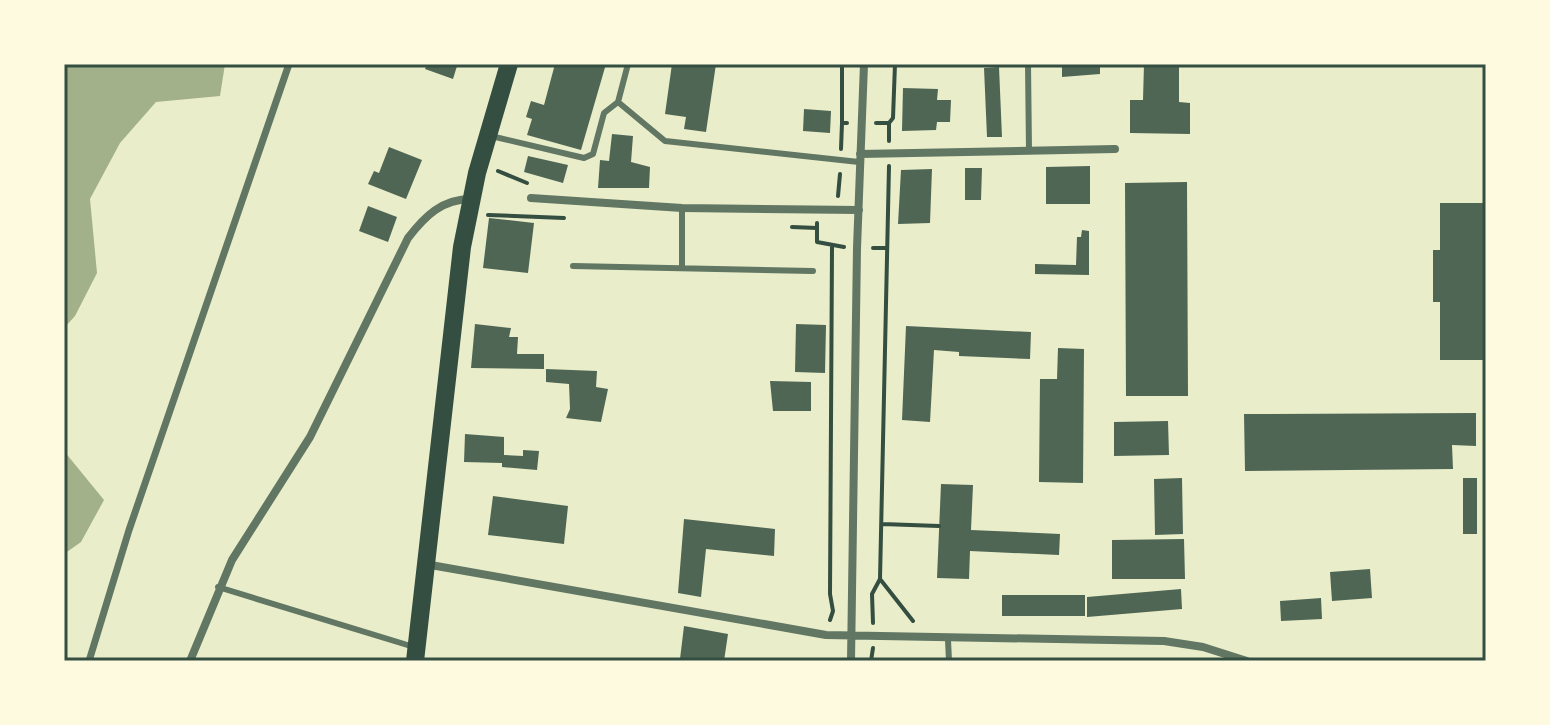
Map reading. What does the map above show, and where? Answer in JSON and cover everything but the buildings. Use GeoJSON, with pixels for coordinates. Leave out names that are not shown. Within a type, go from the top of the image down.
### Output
{"type":"FeatureCollection","features":[{"type":"Feature","properties":{"kind":"main road"},"geometry":{"type":"LineString","coordinates":[[416,654],[462,247],[471,199],[509,64]]}},
{"type":"Feature","properties":{"kind":"street"},"geometry":{"type":"LineString","coordinates":[[89,661],[129,530],[289,64]]}},
{"type":"Feature","properties":{"kind":"street"},"geometry":{"type":"LineString","coordinates":[[851,661],[864,64]]}},
{"type":"Feature","properties":{"kind":"street"},"geometry":{"type":"LineString","coordinates":[[860,158],[1115,149]]}},
{"type":"Feature","properties":{"kind":"street"},"geometry":{"type":"LineString","coordinates":[[531,198],[682,208],[859,210]]}},
{"type":"Feature","properties":{"kind":"street"},"geometry":{"type":"LineString","coordinates":[[190,661],[218,587],[310,437],[408,238],[424,219],[445,203],[471,199]]}},
{"type":"Feature","properties":{"kind":"street"},"geometry":{"type":"LineString","coordinates":[[425,564],[826,635],[948,640],[1176,641],[1247,661]]}},
{"type":"Feature","properties":{"kind":"lane"},"geometry":{"type":"LineString","coordinates":[[488,135],[584,158],[593,154],[604,113],[618,102],[628,64]]}},
{"type":"Feature","properties":{"kind":"lane"},"geometry":{"type":"LineString","coordinates":[[1028,64],[1029,151]]}},
{"type":"Feature","properties":{"kind":"lane"},"geometry":{"type":"LineString","coordinates":[[618,102],[665,141],[860,158]]}},
{"type":"Feature","properties":{"kind":"lane"},"geometry":{"type":"LineString","coordinates":[[682,208],[682,268]]}},
{"type":"Feature","properties":{"kind":"lane"},"geometry":{"type":"LineString","coordinates":[[573,266],[813,271]]}},
{"type":"Feature","properties":{"kind":"lane"},"geometry":{"type":"LineString","coordinates":[[218,587],[416,654]]}},
{"type":"Feature","properties":{"kind":"lane"},"geometry":{"type":"LineString","coordinates":[[948,640],[949,661]]}},
{"type":"Feature","properties":{"kind":"path"},"geometry":{"type":"LineString","coordinates":[[842,64],[842,123]]}},
{"type":"Feature","properties":{"kind":"path"},"geometry":{"type":"LineString","coordinates":[[889,123],[893,118],[895,64]]}},
{"type":"Feature","properties":{"kind":"path"},"geometry":{"type":"LineString","coordinates":[[826,635],[833,611],[830,594],[832,247]]}},
{"type":"Feature","properties":{"kind":"path"},"geometry":{"type":"LineString","coordinates":[[871,661],[872,594],[880,579],[882,524],[886,248]]}},
{"type":"Feature","properties":{"kind":"path"},"geometry":{"type":"LineString","coordinates":[[882,524],[939,526]]}},
{"type":"Feature","properties":{"kind":"path"},"geometry":{"type":"LineString","coordinates":[[880,579],[927,639]]}},
{"type":"Feature","properties":{"kind":"shaded area"},"geometry":{"type":"Polygon","coordinates":[[[64,64],[225,64],[220,96],[156,102],[120,143],[90,199],[97,273],[75,316],[64,328],[64,64]]]}},
{"type":"Feature","properties":{"kind":"shaded area"},"geometry":{"type":"Polygon","coordinates":[[[64,451],[104,500],[81,542],[64,554],[64,451]]]}}]}
